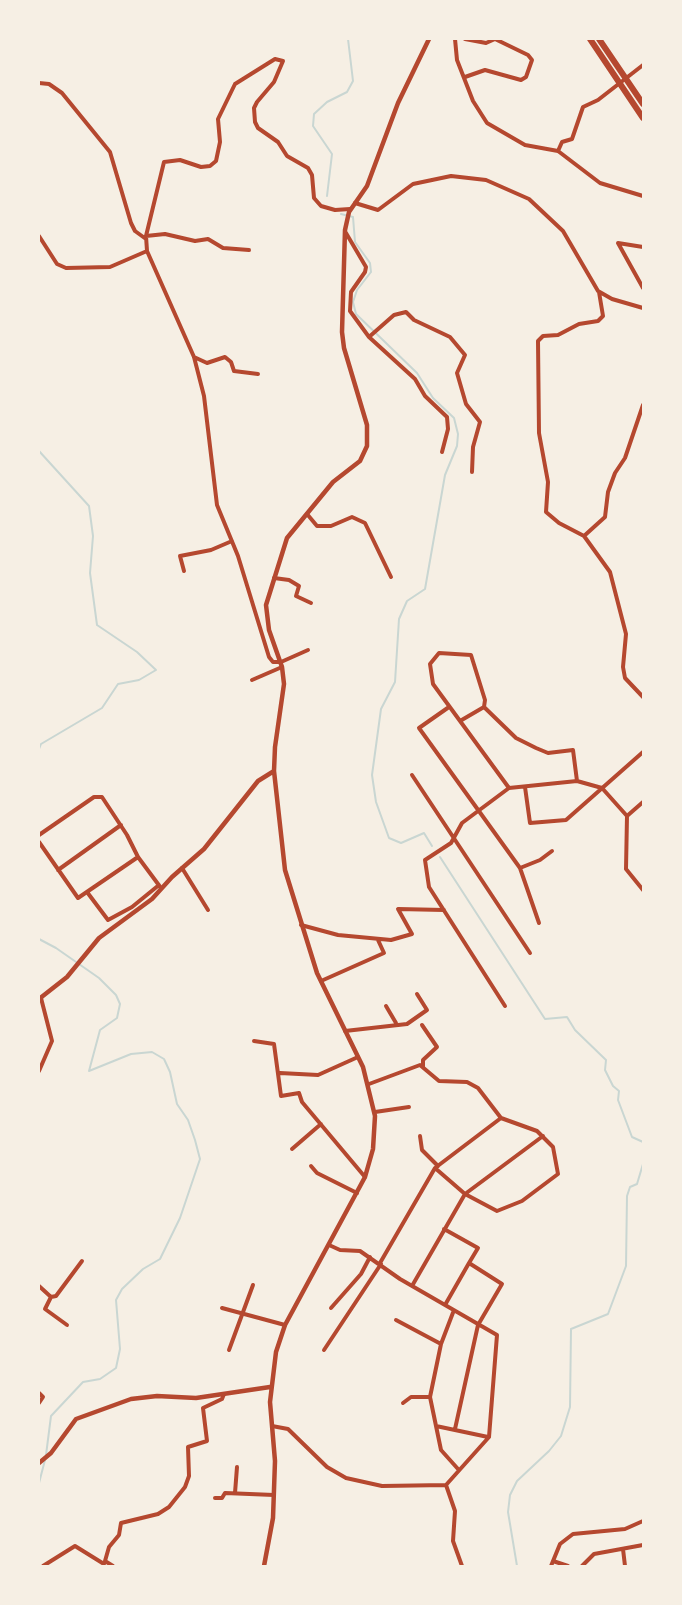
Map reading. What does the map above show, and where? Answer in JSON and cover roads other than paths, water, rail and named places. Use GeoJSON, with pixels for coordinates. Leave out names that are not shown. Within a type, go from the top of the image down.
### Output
{"type":"FeatureCollection","features":[{"type":"Feature","properties":{"kind":"main road"},"geometry":{"type":"LineString","coordinates":[[590,39],[643,104]]}},
{"type":"Feature","properties":{"kind":"main road"},"geometry":{"type":"LineString","coordinates":[[599,39],[643,118]]}},
{"type":"Feature","properties":{"kind":"street"},"geometry":{"type":"LineString","coordinates":[[264,1566],[271,1535],[274,1495],[275,1461],[270,1388],[276,1352],[285,1325],[365,1176],[373,1149],[375,1113],[369,1084],[358,1057],[321,981],[285,870],[274,771],[275,747],[284,692],[281,665],[266,615],[266,605],[287,537],[333,482],[360,461],[367,446],[367,425],[344,348],[342,332],[345,230],[349,210],[367,186],[398,103],[429,39]]}},
{"type":"Feature","properties":{"kind":"street"},"geometry":{"type":"LineString","coordinates":[[455,39],[455,52],[473,101],[487,123],[525,144],[558,152],[600,183],[643,196]]}},
{"type":"Feature","properties":{"kind":"street"},"geometry":{"type":"LineString","coordinates":[[465,39],[486,43],[495,39],[528,55],[532,60],[526,77],[521,80],[486,70],[465,77]]}},
{"type":"Feature","properties":{"kind":"street"},"geometry":{"type":"LineString","coordinates":[[281,665],[273,662],[269,657],[232,541],[217,505],[204,396],[194,357],[147,251],[146,237],[165,162],[180,160],[201,167],[210,166],[216,161],[220,142],[218,120],[235,84],[275,59],[283,61],[274,82],[254,108],[255,122],[258,128],[278,142],[287,156],[308,168],[312,175],[314,198],[321,206],[335,210],[349,210]]}},
{"type":"Feature","properties":{"kind":"street"},"geometry":{"type":"LineString","coordinates":[[558,152],[562,142],[572,139],[583,107],[598,100],[643,65]]}},
{"type":"Feature","properties":{"kind":"street"},"geometry":{"type":"LineString","coordinates":[[39,83],[49,84],[62,93],[110,152],[135,231],[146,237],[165,234],[195,241],[208,239],[224,248],[249,250]]}},
{"type":"Feature","properties":{"kind":"street"},"geometry":{"type":"LineString","coordinates":[[354,203],[378,210],[413,184],[452,176],[486,180],[529,199],[564,231],[598,291],[603,316],[596,323],[579,324],[558,335],[543,336],[538,341],[539,433],[548,482],[546,512],[584,536],[609,572],[626,634],[623,667],[625,678],[643,697]]}},
{"type":"Feature","properties":{"kind":"street"},"geometry":{"type":"LineString","coordinates":[[345,230],[351,245],[366,267],[366,272],[351,292],[349,302],[354,317],[369,337],[416,379],[425,396],[447,417],[448,429],[442,452]]}},
{"type":"Feature","properties":{"kind":"street"},"geometry":{"type":"LineString","coordinates":[[39,236],[57,264],[66,268],[110,267],[147,251]]}},
{"type":"Feature","properties":{"kind":"street"},"geometry":{"type":"LineString","coordinates":[[643,247],[618,243],[643,288]]}},
{"type":"Feature","properties":{"kind":"street"},"geometry":{"type":"LineString","coordinates":[[598,291],[612,299],[643,308]]}},
{"type":"Feature","properties":{"kind":"street"},"geometry":{"type":"LineString","coordinates":[[369,337],[394,315],[406,312],[414,320],[450,337],[465,355],[457,373],[466,404],[480,422],[473,447],[472,472]]}},
{"type":"Feature","properties":{"kind":"street"},"geometry":{"type":"LineString","coordinates":[[194,357],[207,363],[225,357],[231,362],[234,371],[258,374]]}},
{"type":"Feature","properties":{"kind":"street"},"geometry":{"type":"LineString","coordinates":[[584,536],[605,517],[608,492],[615,473],[625,458],[643,405]]}},
{"type":"Feature","properties":{"kind":"street"},"geometry":{"type":"LineString","coordinates":[[307,514],[317,526],[331,526],[352,517],[365,523],[392,577]]}},
{"type":"Feature","properties":{"kind":"street"},"geometry":{"type":"LineString","coordinates":[[184,571],[180,556],[211,550],[232,541]]}},
{"type":"Feature","properties":{"kind":"street"},"geometry":{"type":"LineString","coordinates":[[273,578],[289,580],[299,586],[296,596],[311,603]]}},
{"type":"Feature","properties":{"kind":"street"},"geometry":{"type":"LineString","coordinates":[[252,680],[308,650]]}},
{"type":"Feature","properties":{"kind":"street"},"geometry":{"type":"LineString","coordinates":[[484,707],[485,700],[471,655],[439,653],[430,664],[433,684],[509,788]]}},
{"type":"Feature","properties":{"kind":"street"},"geometry":{"type":"LineString","coordinates":[[449,707],[419,728],[520,868],[539,923]]}},
{"type":"Feature","properties":{"kind":"street"},"geometry":{"type":"LineString","coordinates":[[460,721],[484,707]]}},
{"type":"Feature","properties":{"kind":"street"},"geometry":{"type":"LineString","coordinates":[[484,707],[516,738],[536,748],[548,753],[573,750],[577,781]]}},
{"type":"Feature","properties":{"kind":"street"},"geometry":{"type":"LineString","coordinates":[[525,786],[529,821],[532,824],[566,819],[643,752]]}},
{"type":"Feature","properties":{"kind":"street"},"geometry":{"type":"LineString","coordinates":[[87,892],[108,920],[132,907],[160,887],[204,849],[258,781],[274,771]]}},
{"type":"Feature","properties":{"kind":"street"},"geometry":{"type":"LineString","coordinates":[[412,775],[456,837],[530,953]]}},
{"type":"Feature","properties":{"kind":"street"},"geometry":{"type":"LineString","coordinates":[[505,1006],[429,887],[425,860],[451,843],[462,823],[509,788],[577,781],[602,788],[627,816],[626,869],[643,890]]}},
{"type":"Feature","properties":{"kind":"street"},"geometry":{"type":"LineString","coordinates":[[39,835],[99,796],[121,825],[138,857],[160,887]]}},
{"type":"Feature","properties":{"kind":"street"},"geometry":{"type":"LineString","coordinates":[[627,816],[643,802]]}},
{"type":"Feature","properties":{"kind":"street"},"geometry":{"type":"LineString","coordinates":[[58,870],[121,825]]}},
{"type":"Feature","properties":{"kind":"street"},"geometry":{"type":"LineString","coordinates":[[39,842],[78,898],[138,857]]}},
{"type":"Feature","properties":{"kind":"street"},"geometry":{"type":"LineString","coordinates":[[520,868],[540,860],[552,851]]}},
{"type":"Feature","properties":{"kind":"street"},"geometry":{"type":"LineString","coordinates":[[182,868],[208,910]]}},
{"type":"Feature","properties":{"kind":"street"},"geometry":{"type":"LineString","coordinates":[[39,1071],[52,1041],[40,999],[67,977],[99,938],[140,911],[160,887]]}},
{"type":"Feature","properties":{"kind":"street"},"geometry":{"type":"LineString","coordinates":[[301,925],[338,935],[378,940],[412,934],[398,909],[444,910]]}},
{"type":"Feature","properties":{"kind":"street"},"geometry":{"type":"LineString","coordinates":[[321,981],[384,953],[378,940]]}},
{"type":"Feature","properties":{"kind":"street"},"geometry":{"type":"LineString","coordinates":[[345,1031],[377,1029],[396,1023],[407,1024],[428,1010],[417,994]]}},
{"type":"Feature","properties":{"kind":"street"},"geometry":{"type":"LineString","coordinates":[[386,1006],[396,1023]]}},
{"type":"Feature","properties":{"kind":"street"},"geometry":{"type":"LineString","coordinates":[[422,1025],[437,1047],[423,1060],[423,1067]]}},
{"type":"Feature","properties":{"kind":"street"},"geometry":{"type":"LineString","coordinates":[[254,1041],[274,1044],[280,1073],[281,1096],[299,1093],[302,1102],[365,1176]]}},
{"type":"Feature","properties":{"kind":"street"},"geometry":{"type":"LineString","coordinates":[[280,1073],[318,1075],[358,1057]]}},
{"type":"Feature","properties":{"kind":"street"},"geometry":{"type":"LineString","coordinates":[[369,1084],[420,1065],[439,1081],[467,1082],[478,1088],[501,1118],[537,1131],[543,1136],[553,1147],[558,1173],[522,1201],[497,1211],[465,1194],[436,1167],[422,1150],[420,1136]]}},
{"type":"Feature","properties":{"kind":"street"},"geometry":{"type":"LineString","coordinates":[[375,1113],[409,1107]]}},
{"type":"Feature","properties":{"kind":"street"},"geometry":{"type":"LineString","coordinates":[[324,1350],[380,1263],[436,1167],[501,1118]]}},
{"type":"Feature","properties":{"kind":"street"},"geometry":{"type":"LineString","coordinates":[[292,1149],[321,1124]]}},
{"type":"Feature","properties":{"kind":"street"},"geometry":{"type":"LineString","coordinates":[[412,1286],[465,1194],[543,1136]]}},
{"type":"Feature","properties":{"kind":"street"},"geometry":{"type":"LineString","coordinates":[[311,1166],[317,1173],[357,1193]]}},
{"type":"Feature","properties":{"kind":"street"},"geometry":{"type":"LineString","coordinates":[[444,1228],[478,1248],[445,1305]]}},
{"type":"Feature","properties":{"kind":"street"},"geometry":{"type":"LineString","coordinates":[[328,1245],[340,1250],[360,1251],[412,1286],[497,1335],[489,1437],[446,1485]]}},
{"type":"Feature","properties":{"kind":"street"},"geometry":{"type":"LineString","coordinates":[[331,1308],[361,1274],[370,1257]]}},
{"type":"Feature","properties":{"kind":"street"},"geometry":{"type":"LineString","coordinates":[[51,1297],[57,1296],[82,1261]]}},
{"type":"Feature","properties":{"kind":"street"},"geometry":{"type":"LineString","coordinates":[[454,1429],[478,1325],[502,1284],[470,1263]]}},
{"type":"Feature","properties":{"kind":"street"},"geometry":{"type":"LineString","coordinates":[[229,1350],[240,1317],[245,1313],[253,1285]]}},
{"type":"Feature","properties":{"kind":"street"},"geometry":{"type":"LineString","coordinates":[[39,1286],[51,1297]]}},
{"type":"Feature","properties":{"kind":"street"},"geometry":{"type":"LineString","coordinates":[[51,1297],[45,1309],[67,1325]]}},
{"type":"Feature","properties":{"kind":"street"},"geometry":{"type":"LineString","coordinates":[[222,1308],[285,1325]]}},
{"type":"Feature","properties":{"kind":"street"},"geometry":{"type":"LineString","coordinates":[[454,1310],[441,1344],[430,1397],[441,1450],[458,1469]]}},
{"type":"Feature","properties":{"kind":"street"},"geometry":{"type":"LineString","coordinates":[[396,1320],[441,1344]]}},
{"type":"Feature","properties":{"kind":"street"},"geometry":{"type":"LineString","coordinates":[[39,1463],[51,1453],[76,1419],[131,1399],[157,1396],[196,1398],[270,1388]]}},
{"type":"Feature","properties":{"kind":"street"},"geometry":{"type":"LineString","coordinates":[[39,1393],[43,1397],[39,1403]]}},
{"type":"Feature","properties":{"kind":"street"},"geometry":{"type":"LineString","coordinates":[[104,1564],[109,1547],[119,1535],[121,1523],[158,1514],[169,1507],[185,1487],[189,1476],[188,1447],[207,1441],[203,1408],[222,1399],[225,1394]]}},
{"type":"Feature","properties":{"kind":"street"},"geometry":{"type":"LineString","coordinates":[[403,1403],[411,1397],[430,1397]]}},
{"type":"Feature","properties":{"kind":"street"},"geometry":{"type":"LineString","coordinates":[[271,1426],[288,1429],[327,1467],[346,1478],[382,1486],[446,1485]]}},
{"type":"Feature","properties":{"kind":"street"},"geometry":{"type":"LineString","coordinates":[[436,1426],[489,1437]]}},
{"type":"Feature","properties":{"kind":"street"},"geometry":{"type":"LineString","coordinates":[[236,1493],[237,1467]]}},
{"type":"Feature","properties":{"kind":"street"},"geometry":{"type":"LineString","coordinates":[[446,1485],[455,1510],[453,1541],[462,1566]]}},
{"type":"Feature","properties":{"kind":"street"},"geometry":{"type":"LineString","coordinates":[[215,1498],[222,1498],[225,1493],[274,1495]]}},
{"type":"Feature","properties":{"kind":"street"},"geometry":{"type":"LineString","coordinates":[[568,1566],[552,1563],[560,1544],[573,1534],[626,1529],[643,1521]]}},
{"type":"Feature","properties":{"kind":"street"},"geometry":{"type":"LineString","coordinates":[[582,1566],[594,1554],[643,1545]]}},
{"type":"Feature","properties":{"kind":"street"},"geometry":{"type":"LineString","coordinates":[[43,1566],[75,1546],[104,1564],[113,1566]]}},
{"type":"Feature","properties":{"kind":"street"},"geometry":{"type":"LineString","coordinates":[[623,1549],[626,1566]]}},
{"type":"Feature","properties":{"kind":"waterway"},"geometry":{"type":"LineString","coordinates":[[327,196],[332,154],[313,126],[314,114],[327,102],[347,92],[353,81],[348,39]]}},
{"type":"Feature","properties":{"kind":"waterway"},"geometry":{"type":"LineString","coordinates":[[341,214],[353,217],[355,242],[370,263],[371,272],[357,290],[353,302],[356,314],[417,373],[433,398],[454,418],[458,434],[457,446],[445,475],[425,589],[407,601],[399,619],[395,682],[381,709],[372,775],[376,802],[389,838],[401,843],[424,833],[432,846]]}},
{"type":"Feature","properties":{"kind":"waterway"},"geometry":{"type":"LineString","coordinates":[[39,451],[89,506],[93,536],[90,573],[97,625],[137,652],[156,670],[139,680],[118,684],[102,708],[41,744],[39,749]]}},
{"type":"Feature","properties":{"kind":"waterway"},"geometry":{"type":"LineString","coordinates":[[440,857],[545,1019],[567,1017],[575,1030],[606,1060],[605,1070],[613,1086],[619,1091],[618,1100],[632,1137],[643,1142]]}},
{"type":"Feature","properties":{"kind":"waterway"},"geometry":{"type":"LineString","coordinates":[[39,939],[99,978],[116,995],[120,1004],[117,1018],[100,1030],[89,1071],[131,1054],[152,1052],[164,1059],[170,1072],[177,1104],[188,1120],[200,1159],[180,1218],[160,1259],[143,1269],[122,1289],[116,1300],[120,1349],[116,1368],[100,1379],[83,1382],[51,1416],[46,1455]]}},
{"type":"Feature","properties":{"kind":"waterway"},"geometry":{"type":"LineString","coordinates":[[517,1566],[508,1512],[510,1495],[517,1481],[549,1451],[561,1436],[570,1407],[571,1329],[608,1314],[626,1266],[627,1196],[630,1187],[637,1184],[643,1164]]}},
{"type":"Feature","properties":{"kind":"waterway"},"geometry":{"type":"LineString","coordinates":[[39,1483],[45,1460]]}}]}
